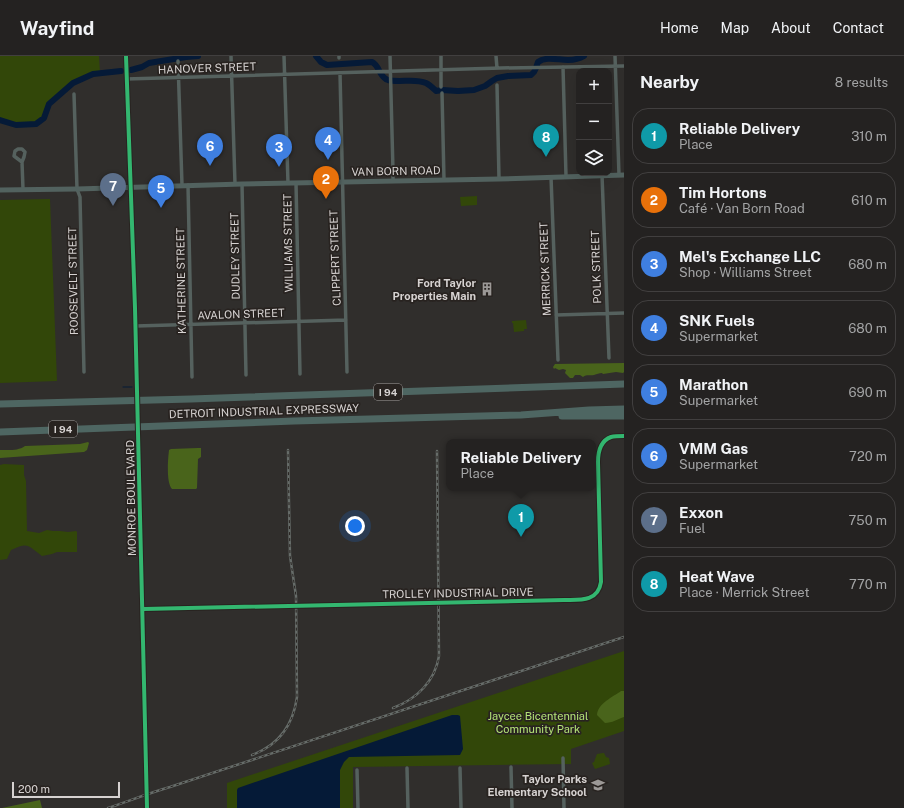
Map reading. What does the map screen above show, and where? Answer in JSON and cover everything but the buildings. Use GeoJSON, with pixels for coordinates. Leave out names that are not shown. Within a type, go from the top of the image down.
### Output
{"type":"FeatureCollection","features":[{"type":"Feature","properties":{"kind":"highway","name":"DETROIT INDUSTRIAL EXPRESSWAY"},"geometry":{"type":"LineString","coordinates":[[0,404],[596,385],[624,382]]}},
{"type":"Feature","properties":{"kind":"highway","name":"DETROIT INDUSTRIAL EXPRESSWAY"},"geometry":{"type":"LineString","coordinates":[[0,432],[294,421],[521,415],[624,409]]}},
{"type":"Feature","properties":{"kind":"highway"},"geometry":{"type":"LineString","coordinates":[[521,415],[624,416]]}},
{"type":"Feature","properties":{"kind":"main road","name":"VAN BORN ROAD"},"geometry":{"type":"LineString","coordinates":[[0,190],[499,179],[576,176]]}},
{"type":"Feature","properties":{"kind":"street","name":"MONROE BOULEVARD"},"geometry":{"type":"LineString","coordinates":[[126,56],[136,326],[147,808]]}},
{"type":"Feature","properties":{"kind":"street"},"geometry":{"type":"LineString","coordinates":[[231,56],[235,184]]}},
{"type":"Feature","properties":{"kind":"street","name":"WILLIAMS STREET"},"geometry":{"type":"LineString","coordinates":[[284,56],[288,183]]}},
{"type":"Feature","properties":{"kind":"street"},"geometry":{"type":"LineString","coordinates":[[390,56],[394,171],[393,181]]}},
{"type":"Feature","properties":{"kind":"street"},"geometry":{"type":"LineString","coordinates":[[440,56],[441,87]]}},
{"type":"Feature","properties":{"kind":"street"},"geometry":{"type":"LineString","coordinates":[[496,56],[497,68]]}},
{"type":"Feature","properties":{"kind":"street"},"geometry":{"type":"LineString","coordinates":[[615,56],[622,175]]}},
{"type":"Feature","properties":{"kind":"street","name":"KATHERINE STREET"},"geometry":{"type":"LineString","coordinates":[[178,62],[185,185],[192,377]]}},
{"type":"Feature","properties":{"kind":"street","name":"HANOVER STREET"},"geometry":{"type":"LineString","coordinates":[[126,77],[179,78],[497,68],[624,66]]}},
{"type":"Feature","properties":{"kind":"street"},"geometry":{"type":"LineString","coordinates":[[563,67],[566,176]]}},
{"type":"Feature","properties":{"kind":"street","name":"CLIPPERT STREET"},"geometry":{"type":"LineString","coordinates":[[340,73],[348,372]]}},
{"type":"Feature","properties":{"kind":"street"},"geometry":{"type":"LineString","coordinates":[[497,85],[499,179]]}},
{"type":"Feature","properties":{"kind":"street"},"geometry":{"type":"LineString","coordinates":[[442,93],[444,180]]}},
{"type":"Feature","properties":{"kind":"street","name":"ROOSEVELT STREET"},"geometry":{"type":"LineString","coordinates":[[74,94],[77,189],[80,197],[84,372]]}},
{"type":"Feature","properties":{"kind":"street"},"geometry":{"type":"LineString","coordinates":[[22,162],[23,189]]}},
{"type":"Feature","properties":{"kind":"street","name":"POLK STREET"},"geometry":{"type":"LineString","coordinates":[[602,176],[609,358]]}},
{"type":"Feature","properties":{"kind":"street","name":"MERRICK STREET"},"geometry":{"type":"LineString","coordinates":[[551,177],[558,360]]}},
{"type":"Feature","properties":{"kind":"street","name":"WILLIAMS STREET"},"geometry":{"type":"LineString","coordinates":[[296,183],[300,374]]}},
{"type":"Feature","properties":{"kind":"street","name":"DUDLEY STREET"},"geometry":{"type":"LineString","coordinates":[[242,184],[246,375]]}},
{"type":"Feature","properties":{"kind":"street"},"geometry":{"type":"LineString","coordinates":[[556,315],[624,313]]}},
{"type":"Feature","properties":{"kind":"street","name":"AVALON STREET"},"geometry":{"type":"LineString","coordinates":[[136,326],[346,320]]}},
{"type":"Feature","properties":{"kind":"street","name":"TROLLEY INDUSTRIAL DRIVE"},"geometry":{"type":"LineString","coordinates":[[143,609],[564,600],[588,598],[595,595],[601,582],[599,452],[606,439],[624,436]]}},
{"type":"Feature","properties":{"kind":"street"},"geometry":{"type":"LineString","coordinates":[[564,758],[564,808]]}},
{"type":"Feature","properties":{"kind":"street"},"geometry":{"type":"LineString","coordinates":[[407,768],[408,808]]}},
{"type":"Feature","properties":{"kind":"street"},"geometry":{"type":"LineString","coordinates":[[460,768],[461,808]]}},
{"type":"Feature","properties":{"kind":"street"},"geometry":{"type":"LineString","coordinates":[[511,768],[512,808]]}},
{"type":"Feature","properties":{"kind":"street"},"geometry":{"type":"LineString","coordinates":[[357,770],[358,808]]}},
{"type":"Feature","properties":{"kind":"green space"},"geometry":{"type":"Polygon","coordinates":[[[0,56],[99,56],[100,73],[90,74],[71,84],[49,104],[44,118],[36,124],[16,125],[0,120],[0,56]]]}},
{"type":"Feature","properties":{"kind":"green space"},"geometry":{"type":"Polygon","coordinates":[[[477,196],[477,205],[461,206],[460,197],[477,196]]]}},
{"type":"Feature","properties":{"kind":"green space"},"geometry":{"type":"Polygon","coordinates":[[[50,199],[57,381],[0,383],[0,200],[50,199]]]}},
{"type":"Feature","properties":{"kind":"green space"},"geometry":{"type":"Polygon","coordinates":[[[526,320],[527,329],[524,329],[524,331],[514,332],[512,321],[526,320]]]}},
{"type":"Feature","properties":{"kind":"green space"},"geometry":{"type":"Polygon","coordinates":[[[624,363],[623,373],[601,373],[583,377],[580,375],[575,375],[573,378],[570,378],[565,373],[566,370],[554,369],[553,367],[555,364],[624,363]]]}},
{"type":"Feature","properties":{"kind":"green space"},"geometry":{"type":"Polygon","coordinates":[[[88,442],[87,450],[84,452],[0,458],[0,450],[10,450],[25,446],[80,444],[88,442]]]}},
{"type":"Feature","properties":{"kind":"green space"},"geometry":{"type":"Polygon","coordinates":[[[201,448],[201,457],[198,459],[197,488],[172,489],[168,476],[169,450],[201,448]]]}},
{"type":"Feature","properties":{"kind":"green space"},"geometry":{"type":"Polygon","coordinates":[[[0,465],[24,465],[24,475],[26,481],[27,531],[39,533],[47,530],[68,532],[76,531],[77,552],[57,552],[42,556],[25,545],[11,550],[7,559],[0,560],[0,465]]]}},
{"type":"Feature","properties":{"kind":"green space","name":"Jaycee Bicentennial Community Park"},"geometry":{"type":"Polygon","coordinates":[[[624,651],[624,731],[571,749],[571,764],[353,767],[353,808],[227,808],[227,783],[624,651]]]}},
{"type":"Feature","properties":{"kind":"green space"},"geometry":{"type":"Polygon","coordinates":[[[621,691],[624,691],[624,717],[613,722],[605,723],[597,715],[600,707],[621,691]]]}},
{"type":"Feature","properties":{"kind":"green space"},"geometry":{"type":"Polygon","coordinates":[[[604,753],[606,757],[609,758],[610,764],[595,769],[592,763],[594,762],[597,754],[604,753]]]}},
{"type":"Feature","properties":{"kind":"green space"},"geometry":{"type":"Polygon","coordinates":[[[40,800],[42,808],[2,808],[40,800]]]}},
{"type":"Feature","properties":{"kind":"water"},"geometry":{"type":"Polygon","coordinates":[[[452,715],[460,716],[463,749],[460,755],[349,757],[344,762],[340,770],[340,808],[237,808],[238,788],[452,715]]]}},
{"type":"Feature","properties":{"kind":"waterway"},"geometry":{"type":"LineString","coordinates":[[131,70],[149,63],[198,56]]}},
{"type":"Feature","properties":{"kind":"waterway"},"geometry":{"type":"LineString","coordinates":[[316,56],[321,62],[327,65],[372,62],[377,66],[385,79],[422,82],[426,83],[436,91],[474,90],[485,86],[497,78],[531,75],[534,72],[538,62],[541,60],[572,60],[584,56]]}},
{"type":"Feature","properties":{"kind":"waterway"},"geometry":{"type":"LineString","coordinates":[[0,120],[16,125],[36,124],[44,118],[49,104],[73,83],[93,74],[121,71]]}},
{"type":"Feature","properties":{"kind":"waterway"},"geometry":{"type":"LineString","coordinates":[[123,387],[132,387]]}},
{"type":"Feature","properties":{"kind":"railway"},"geometry":{"type":"LineString","coordinates":[[252,755],[270,746],[283,733],[292,717],[297,697],[296,596],[290,556],[288,450]]}},
{"type":"Feature","properties":{"kind":"railway"},"geometry":{"type":"LineString","coordinates":[[393,708],[410,700],[424,688],[434,673],[439,656],[437,451]]}},
{"type":"Feature","properties":{"kind":"railway"},"geometry":{"type":"LineString","coordinates":[[108,808],[624,637]]}},
{"type":"Feature","properties":{"kind":"cycle path"},"geometry":{"type":"LineString","coordinates":[[126,56],[135,308],[147,808]]}},
{"type":"Feature","properties":{"kind":"cycle path"},"geometry":{"type":"LineString","coordinates":[[143,609],[582,600],[596,593],[601,582],[599,451],[602,444],[607,439],[624,436]]}},
{"type":"Feature","properties":{"kind":"place","name":"Heat Wave"},"geometry":{"type":"Point","coordinates":[546,157]}},
{"type":"Feature","properties":{"kind":"place","name":"SNK Fuels"},"geometry":{"type":"Point","coordinates":[328,160]}},
{"type":"Feature","properties":{"kind":"place","name":"VMM Gas"},"geometry":{"type":"Point","coordinates":[210,166]}},
{"type":"Feature","properties":{"kind":"place","name":"Mel's Exchange LLC"},"geometry":{"type":"Point","coordinates":[279,167]}},
{"type":"Feature","properties":{"kind":"place","name":"Tim Hortons"},"geometry":{"type":"Point","coordinates":[326,199]}},
{"type":"Feature","properties":{"kind":"place","name":"Exxon"},"geometry":{"type":"Point","coordinates":[113,206]}},
{"type":"Feature","properties":{"kind":"place","name":"Marathon"},"geometry":{"type":"Point","coordinates":[161,208]}},
{"type":"Feature","properties":{"kind":"place","name":"Ford Taylor Properties Main"},"geometry":{"type":"Point","coordinates":[487,289]}},
{"type":"Feature","properties":{"kind":"place","name":"Reliable Delivery"},"geometry":{"type":"Point","coordinates":[521,537]}},
{"type":"Feature","properties":{"kind":"place","name":"Taylor Parks Elementary School"},"geometry":{"type":"Point","coordinates":[598,785]}}]}
